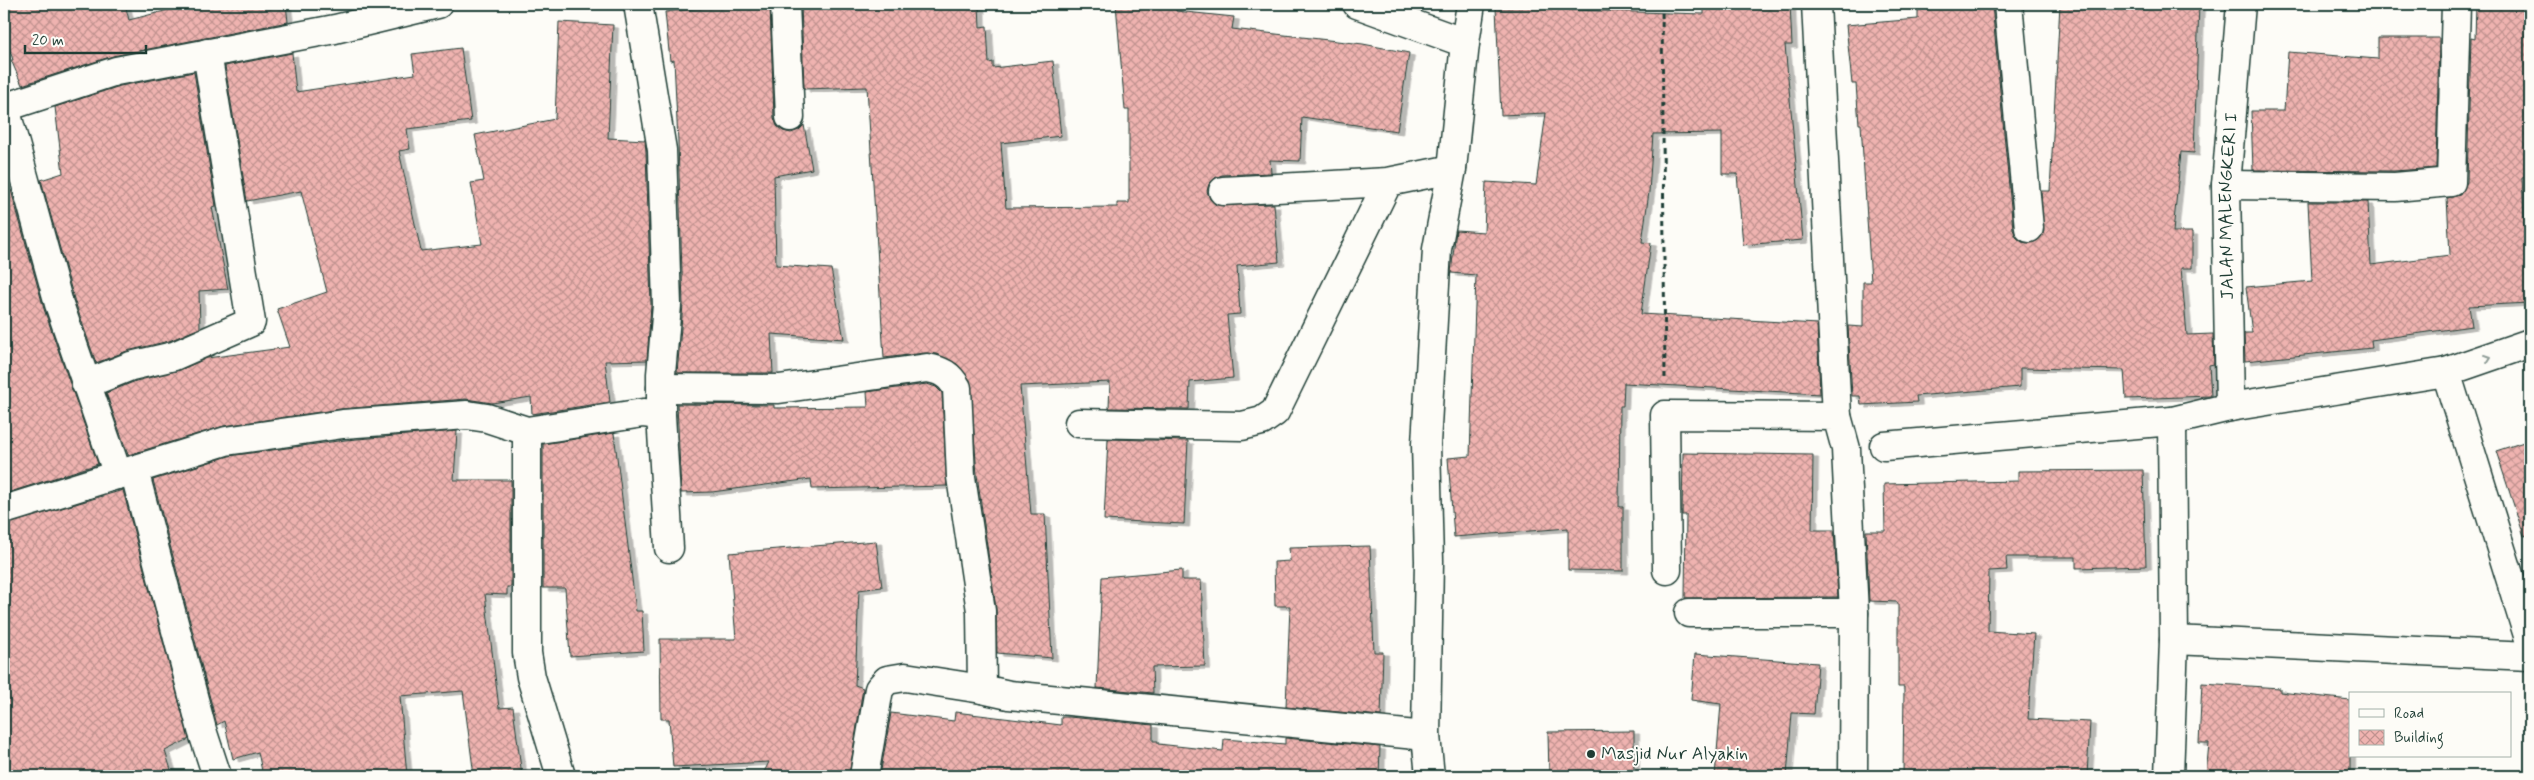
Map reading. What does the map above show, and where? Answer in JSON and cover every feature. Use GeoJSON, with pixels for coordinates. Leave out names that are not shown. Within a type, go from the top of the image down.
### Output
{"type":"FeatureCollection","features":[{"type":"Feature","properties":{"kind":"street"},"geometry":{"type":"LineString","coordinates":[[217,776],[126,473],[86,384],[59,304],[5,106],[116,71],[335,29],[438,4]]}},
{"type":"Feature","properties":{"kind":"street"},"geometry":{"type":"LineString","coordinates":[[638,4],[662,150],[667,305],[661,388],[669,548]]}},
{"type":"Feature","properties":{"kind":"street"},"geometry":{"type":"LineString","coordinates":[[784,4],[790,117]]}},
{"type":"Feature","properties":{"kind":"street"},"geometry":{"type":"LineString","coordinates":[[1357,4],[1465,43]]}},
{"type":"Feature","properties":{"kind":"street"},"geometry":{"type":"LineString","coordinates":[[1430,776],[1426,736],[1429,560],[1426,444],[1437,249],[1452,169],[1471,4]]}},
{"type":"Feature","properties":{"kind":"street"},"geometry":{"type":"LineString","coordinates":[[1816,4],[1837,416],[1846,449],[1854,614],[1853,776]]}},
{"type":"Feature","properties":{"kind":"street"},"geometry":{"type":"LineString","coordinates":[[2008,4],[2029,228]]}},
{"type":"Feature","properties":{"kind":"street","name":"JALAN MALENGKERI I"},"geometry":{"type":"LineString","coordinates":[[2230,407],[2226,185],[2241,4]]}},
{"type":"Feature","properties":{"kind":"street"},"geometry":{"type":"LineString","coordinates":[[2226,185],[2395,187],[2451,182],[2456,4]]}},
{"type":"Feature","properties":{"kind":"street"},"geometry":{"type":"LineString","coordinates":[[86,384],[131,366],[174,356],[251,322],[207,54]]}},
{"type":"Feature","properties":{"kind":"street"},"geometry":{"type":"LineString","coordinates":[[1223,191],[1388,182],[1452,169]]}},
{"type":"Feature","properties":{"kind":"street"},"geometry":{"type":"LineString","coordinates":[[1079,423],[1242,426],[1262,421],[1275,412],[1388,182]]}},
{"type":"Feature","properties":{"kind":"street"},"geometry":{"type":"LineString","coordinates":[[1884,446],[2172,421],[2230,407],[2446,372],[2530,343]]}},
{"type":"Feature","properties":{"kind":"street"},"geometry":{"type":"LineString","coordinates":[[661,388],[779,389],[927,368],[939,370],[951,378],[957,388],[961,476],[981,611],[982,689]]}},
{"type":"Feature","properties":{"kind":"street"},"geometry":{"type":"LineString","coordinates":[[2446,372],[2530,642]]}},
{"type":"Feature","properties":{"kind":"street"},"geometry":{"type":"LineString","coordinates":[[4,510],[226,441],[343,424],[467,415],[487,418],[527,431],[643,413],[662,415]]}},
{"type":"Feature","properties":{"kind":"street"},"geometry":{"type":"LineString","coordinates":[[1667,570],[1665,415],[1837,416]]}},
{"type":"Feature","properties":{"kind":"street"},"geometry":{"type":"LineString","coordinates":[[2169,776],[2174,640],[2172,421]]}},
{"type":"Feature","properties":{"kind":"street"},"geometry":{"type":"LineString","coordinates":[[527,431],[527,653],[531,677],[561,776]]}},
{"type":"Feature","properties":{"kind":"street"},"geometry":{"type":"LineString","coordinates":[[1689,613],[1854,614]]}},
{"type":"Feature","properties":{"kind":"street"},"geometry":{"type":"LineString","coordinates":[[2174,640],[2530,656]]}},
{"type":"Feature","properties":{"kind":"street"},"geometry":{"type":"LineString","coordinates":[[864,776],[879,689],[887,680],[906,677],[1009,695],[1426,736]]}},
{"type":"Feature","properties":{"kind":"path"},"geometry":{"type":"LineString","coordinates":[[1662,4],[1665,415]]}},
{"type":"Feature","properties":{"kind":"building"},"geometry":{"type":"Polygon","coordinates":[[[4,4],[125,4],[129,20],[192,4],[286,4],[288,22],[113,56],[22,85],[11,60],[13,60],[4,33],[4,4]]]}},
{"type":"Feature","properties":{"kind":"building"},"geometry":{"type":"Polygon","coordinates":[[[743,4],[770,4],[774,118],[777,126],[783,131],[791,133],[799,130],[804,125],[812,169],[774,176],[776,265],[831,269],[844,339],[771,334],[773,373],[677,373],[683,305],[678,142],[674,60],[670,61],[665,12],[743,4]]]}},
{"type":"Feature","properties":{"kind":"building"},"geometry":{"type":"Polygon","coordinates":[[[801,4],[979,4],[980,27],[987,26],[989,63],[993,62],[993,68],[1053,61],[1061,136],[1001,143],[1006,208],[1117,207],[1117,203],[1129,203],[1129,110],[1125,110],[1116,4],[1176,4],[1176,11],[1234,17],[1232,29],[1363,44],[1409,53],[1397,131],[1302,117],[1300,161],[1270,160],[1271,173],[1222,175],[1215,178],[1209,184],[1207,191],[1210,199],[1216,205],[1274,204],[1279,262],[1237,266],[1240,314],[1227,315],[1233,378],[1190,382],[1189,409],[1109,408],[1110,382],[1020,386],[1031,514],[1045,514],[1052,658],[997,653],[996,609],[977,475],[970,380],[957,364],[936,354],[925,353],[884,358],[867,87],[804,89],[801,4]]]}},
{"type":"Feature","properties":{"kind":"building"},"geometry":{"type":"Polygon","coordinates":[[[1704,4],[1790,4],[1792,45],[1785,45],[1803,240],[1743,245],[1737,174],[1722,174],[1722,133],[1653,134],[1649,192],[1642,242],[1651,243],[1641,314],[1817,324],[1820,394],[1624,383],[1623,406],[1620,406],[1619,507],[1623,507],[1623,571],[1568,570],[1568,528],[1454,537],[1448,458],[1470,456],[1476,275],[1451,273],[1456,230],[1484,232],[1486,182],[1536,185],[1546,113],[1501,115],[1496,8],[1570,5],[1571,10],[1704,14],[1704,4]]]}},
{"type":"Feature","properties":{"kind":"building"},"geometry":{"type":"Polygon","coordinates":[[[2060,4],[2199,4],[2194,153],[2181,152],[2173,232],[2192,232],[2192,268],[2181,268],[2187,335],[2213,334],[2214,364],[2209,365],[2211,396],[2126,399],[2124,370],[2020,368],[2020,387],[1916,396],[1917,402],[1861,405],[1860,396],[1852,396],[1848,326],[1863,327],[1863,282],[1871,282],[1861,124],[1859,124],[1856,84],[1852,84],[1846,25],[1918,19],[1918,8],[1992,5],[2013,229],[2016,237],[2022,242],[2031,243],[2038,240],[2043,234],[2041,191],[2050,191],[2060,4]]]}},
{"type":"Feature","properties":{"kind":"building"},"geometry":{"type":"Polygon","coordinates":[[[2476,4],[2530,4],[2530,176],[2522,177],[2526,255],[2530,255],[2530,303],[2469,306],[2472,326],[2371,340],[2372,348],[2245,361],[2244,333],[2252,333],[2246,287],[2312,281],[2308,202],[2368,202],[2371,265],[2450,255],[2447,198],[2460,195],[2467,182],[2471,38],[2475,39],[2476,4]]]}},
{"type":"Feature","properties":{"kind":"building"},"geometry":{"type":"Polygon","coordinates":[[[559,22],[613,25],[608,138],[645,140],[651,305],[647,360],[605,361],[610,402],[532,414],[531,397],[492,403],[466,399],[341,409],[224,426],[128,455],[106,393],[136,381],[180,370],[207,358],[290,347],[277,309],[327,292],[301,191],[247,201],[225,66],[292,53],[296,92],[415,74],[412,54],[461,48],[471,121],[407,129],[410,149],[399,151],[421,251],[482,244],[471,183],[484,181],[475,135],[555,119],[559,22]]]}},
{"type":"Feature","properties":{"kind":"building"},"geometry":{"type":"Polygon","coordinates":[[[2378,38],[2439,38],[2436,168],[2394,171],[2253,170],[2251,111],[2284,111],[2288,52],[2378,59],[2378,38]]]}},
{"type":"Feature","properties":{"kind":"building"},"geometry":{"type":"Polygon","coordinates":[[[194,72],[216,206],[212,207],[228,289],[199,291],[200,328],[169,341],[127,351],[96,363],[74,299],[41,180],[63,173],[55,107],[120,86],[194,72]]]}},
{"type":"Feature","properties":{"kind":"building"},"geometry":{"type":"Polygon","coordinates":[[[11,190],[44,309],[98,464],[4,494],[4,192],[11,190]]]}},
{"type":"Feature","properties":{"kind":"building"},"geometry":{"type":"Polygon","coordinates":[[[927,384],[936,387],[942,393],[947,486],[812,489],[811,479],[712,492],[681,493],[677,404],[774,405],[774,408],[868,407],[867,392],[927,384]]]}},
{"type":"Feature","properties":{"kind":"building"},"geometry":{"type":"Polygon","coordinates":[[[457,431],[454,480],[511,480],[511,587],[507,587],[507,595],[485,594],[499,708],[513,707],[522,776],[474,776],[463,691],[400,696],[407,776],[263,776],[258,752],[233,759],[224,721],[217,725],[153,480],[229,456],[345,440],[457,431]]]}},
{"type":"Feature","properties":{"kind":"building"},"geometry":{"type":"Polygon","coordinates":[[[614,433],[636,611],[642,611],[644,651],[570,656],[565,588],[543,588],[543,444],[614,433]]]}},
{"type":"Feature","properties":{"kind":"building"},"geometry":{"type":"Polygon","coordinates":[[[1108,439],[1188,441],[1184,524],[1104,520],[1108,439]]]}},
{"type":"Feature","properties":{"kind":"building"},"geometry":{"type":"Polygon","coordinates":[[[2530,440],[2530,535],[2524,536],[2496,451],[2530,440]]]}},
{"type":"Feature","properties":{"kind":"building"},"geometry":{"type":"Polygon","coordinates":[[[1683,453],[1813,455],[1812,530],[1834,530],[1838,597],[1685,598],[1686,515],[1682,515],[1683,453]]]}},
{"type":"Feature","properties":{"kind":"building"},"geometry":{"type":"Polygon","coordinates":[[[2143,470],[2146,566],[2076,568],[2076,557],[2006,557],[2007,570],[1989,571],[1988,631],[2034,634],[2028,719],[2090,722],[2087,776],[1903,776],[1904,687],[1898,687],[1898,604],[1897,602],[1869,601],[1866,531],[1885,531],[1884,484],[2018,481],[2018,471],[2143,470]]]}},
{"type":"Feature","properties":{"kind":"building"},"geometry":{"type":"Polygon","coordinates":[[[123,490],[189,739],[165,751],[173,776],[4,776],[4,525],[123,490]]]}},
{"type":"Feature","properties":{"kind":"building"},"geometry":{"type":"Polygon","coordinates":[[[876,541],[882,587],[859,590],[855,685],[863,688],[849,776],[762,776],[769,762],[673,767],[669,719],[661,719],[660,639],[736,639],[729,553],[876,541]]]}},
{"type":"Feature","properties":{"kind":"building"},"geometry":{"type":"Polygon","coordinates":[[[1370,546],[1374,652],[1383,652],[1381,716],[1286,707],[1290,606],[1275,606],[1274,562],[1290,561],[1289,548],[1370,546]]]}},
{"type":"Feature","properties":{"kind":"building"},"geometry":{"type":"Polygon","coordinates":[[[1182,570],[1182,580],[1201,580],[1205,666],[1152,667],[1153,693],[1097,688],[1102,577],[1182,570]]]}},
{"type":"Feature","properties":{"kind":"building"},"geometry":{"type":"Polygon","coordinates":[[[1695,654],[1818,663],[1814,714],[1792,713],[1787,776],[1715,776],[1721,704],[1691,700],[1695,654]]]}},
{"type":"Feature","properties":{"kind":"building"},"geometry":{"type":"Polygon","coordinates":[[[2202,683],[2280,688],[2280,692],[2349,700],[2350,776],[2206,776],[2209,743],[2199,743],[2202,683]]]}},
{"type":"Feature","properties":{"kind":"building"},"geometry":{"type":"Polygon","coordinates":[[[955,712],[1061,725],[1061,717],[1069,717],[1153,725],[1153,741],[1158,741],[1158,744],[1223,751],[1224,739],[1285,744],[1285,738],[1380,747],[1379,776],[880,776],[891,713],[954,721],[955,712]]]}},
{"type":"Feature","properties":{"kind":"building","name":"Masjid Nur Alyakin"},"geometry":{"type":"Polygon","coordinates":[[[1634,731],[1634,776],[1549,776],[1548,732],[1634,731]]]}},
{"type":"Feature","properties":{"kind":"place","name":"Masjid Nur Alyakin"},"geometry":{"type":"Point","coordinates":[1591,754]}}]}
